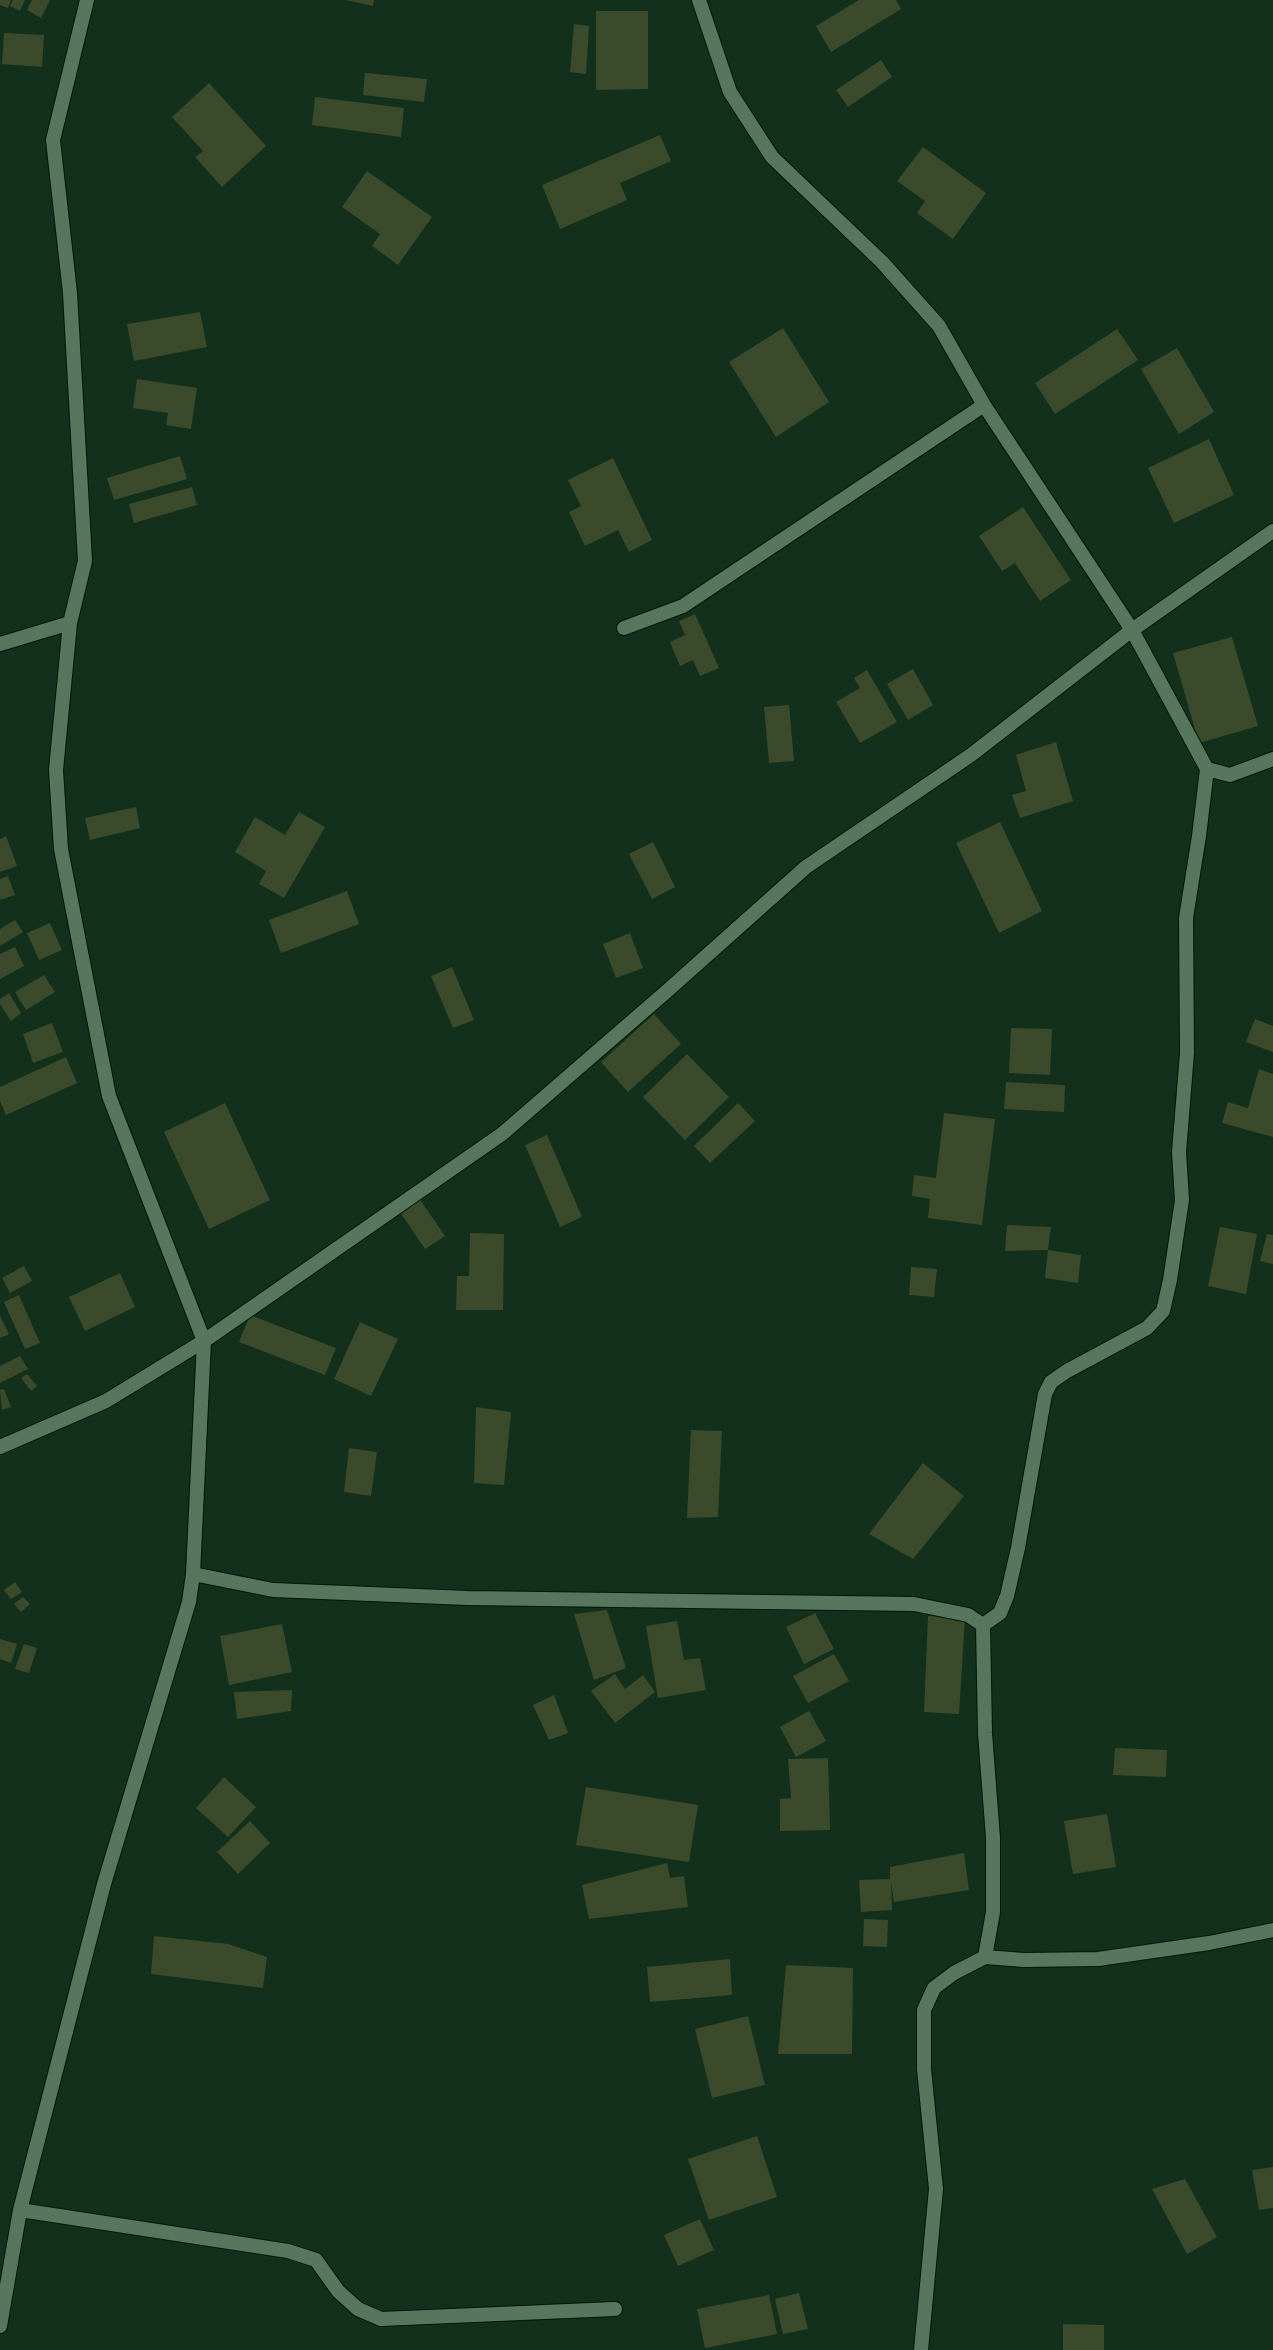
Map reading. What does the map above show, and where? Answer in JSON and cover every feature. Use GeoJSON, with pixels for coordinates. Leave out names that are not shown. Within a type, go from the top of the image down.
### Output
{"type":"FeatureCollection","features":[{"type":"Feature","properties":{"kind":"street"},"geometry":{"type":"LineString","coordinates":[[0,2326],[20,2210],[104,1884],[189,1602],[193,1574],[204,1341],[109,1096],[61,849],[56,770],[70,623],[85,561],[70,293],[53,140],[86,0]]}},
{"type":"Feature","properties":{"kind":"street"},"geometry":{"type":"LineString","coordinates":[[699,0],[730,92],[772,157],[882,262],[939,326],[984,405],[1132,630],[1207,769],[1200,836],[1186,918],[1187,1053],[1179,1152],[1182,1200],[1170,1280],[1162,1311],[1147,1328],[1067,1371],[1051,1382],[1045,1394],[1027,1501],[1007,1596],[1000,1613],[983,1625]]}},
{"type":"Feature","properties":{"kind":"street"},"geometry":{"type":"LineString","coordinates":[[624,628],[683,606],[984,405]]}},
{"type":"Feature","properties":{"kind":"street"},"geometry":{"type":"LineString","coordinates":[[0,1447],[106,1401],[204,1341],[502,1134],[806,867],[971,755],[1132,630],[1273,531]]}},
{"type":"Feature","properties":{"kind":"street"},"geometry":{"type":"LineString","coordinates":[[0,644],[70,623]]}},
{"type":"Feature","properties":{"kind":"street"},"geometry":{"type":"LineString","coordinates":[[1207,769],[1230,775],[1273,759]]}},
{"type":"Feature","properties":{"kind":"street"},"geometry":{"type":"LineString","coordinates":[[193,1574],[273,1590],[467,1598],[914,1604],[968,1615],[983,1625]]}},
{"type":"Feature","properties":{"kind":"street"},"geometry":{"type":"LineString","coordinates":[[983,1625],[985,1733],[993,1838],[993,1912],[985,1957]]}},
{"type":"Feature","properties":{"kind":"street"},"geometry":{"type":"LineString","coordinates":[[921,2350],[936,2189],[924,2069],[924,2010],[934,1988],[954,1973],[985,1957],[1024,1960],[1098,1959],[1208,1943],[1273,1930]]}},
{"type":"Feature","properties":{"kind":"street"},"geometry":{"type":"LineString","coordinates":[[20,2210],[288,2251],[316,2260],[345,2297],[358,2309],[381,2319],[615,2308]]}},
{"type":"Feature","properties":{"kind":"building"},"geometry":{"type":"Polygon","coordinates":[[[0,0],[11,0],[8,8],[0,5],[0,0]]]}},
{"type":"Feature","properties":{"kind":"building"},"geometry":{"type":"Polygon","coordinates":[[[13,0],[25,0],[20,11],[10,6],[13,0]]]}},
{"type":"Feature","properties":{"kind":"building"},"geometry":{"type":"Polygon","coordinates":[[[32,0],[50,0],[41,18],[27,10],[32,0]]]}},
{"type":"Feature","properties":{"kind":"building"},"geometry":{"type":"Polygon","coordinates":[[[346,0],[374,0],[373,6],[346,0]]]}},
{"type":"Feature","properties":{"kind":"building"},"geometry":{"type":"Polygon","coordinates":[[[859,0],[896,0],[901,9],[831,52],[816,26],[859,0]]]}},
{"type":"Feature","properties":{"kind":"building"},"geometry":{"type":"Polygon","coordinates":[[[596,11],[648,11],[648,89],[596,90],[596,11]]]}},
{"type":"Feature","properties":{"kind":"building"},"geometry":{"type":"Polygon","coordinates":[[[574,24],[589,26],[586,74],[570,72],[574,24]]]}},
{"type":"Feature","properties":{"kind":"building"},"geometry":{"type":"Polygon","coordinates":[[[4,33],[44,35],[42,67],[2,64],[4,33]]]}},
{"type":"Feature","properties":{"kind":"building"},"geometry":{"type":"Polygon","coordinates":[[[881,60],[892,77],[848,107],[836,90],[881,60]]]}},
{"type":"Feature","properties":{"kind":"building"},"geometry":{"type":"Polygon","coordinates":[[[365,73],[427,79],[424,102],[363,95],[365,73]]]}},
{"type":"Feature","properties":{"kind":"building"},"geometry":{"type":"Polygon","coordinates":[[[209,83],[266,146],[222,187],[195,157],[203,151],[172,117],[209,83]]]}},
{"type":"Feature","properties":{"kind":"building"},"geometry":{"type":"Polygon","coordinates":[[[315,97],[404,108],[401,137],[312,125],[315,97]]]}},
{"type":"Feature","properties":{"kind":"building"},"geometry":{"type":"Polygon","coordinates":[[[660,135],[671,161],[620,183],[627,200],[560,229],[542,185],[660,135]]]}},
{"type":"Feature","properties":{"kind":"building"},"geometry":{"type":"Polygon","coordinates":[[[923,147],[986,193],[953,239],[917,213],[925,201],[897,181],[923,147]]]}},
{"type":"Feature","properties":{"kind":"building"},"geometry":{"type":"Polygon","coordinates":[[[367,171],[432,217],[398,265],[372,246],[380,234],[342,207],[367,171]]]}},
{"type":"Feature","properties":{"kind":"building"},"geometry":{"type":"Polygon","coordinates":[[[200,312],[207,347],[134,361],[127,324],[200,312]]]}},
{"type":"Feature","properties":{"kind":"building"},"geometry":{"type":"Polygon","coordinates":[[[783,328],[829,402],[776,437],[729,362],[783,328]]]}},
{"type":"Feature","properties":{"kind":"building"},"geometry":{"type":"Polygon","coordinates":[[[1117,329],[1138,360],[1055,414],[1035,383],[1117,329]]]}},
{"type":"Feature","properties":{"kind":"building"},"geometry":{"type":"Polygon","coordinates":[[[1177,348],[1214,412],[1179,434],[1141,369],[1177,348]]]}},
{"type":"Feature","properties":{"kind":"building"},"geometry":{"type":"Polygon","coordinates":[[[137,379],[197,388],[191,429],[166,425],[168,413],[133,408],[137,379]]]}},
{"type":"Feature","properties":{"kind":"building"},"geometry":{"type":"Polygon","coordinates":[[[1209,439],[1234,495],[1174,523],[1148,468],[1209,439]]]}},
{"type":"Feature","properties":{"kind":"building"},"geometry":{"type":"Polygon","coordinates":[[[180,456],[187,479],[114,500],[107,478],[180,456]]]}},
{"type":"Feature","properties":{"kind":"building"},"geometry":{"type":"Polygon","coordinates":[[[613,458],[652,540],[629,552],[618,530],[585,546],[569,512],[581,506],[568,480],[613,458]]]}},
{"type":"Feature","properties":{"kind":"building"},"geometry":{"type":"Polygon","coordinates":[[[192,487],[197,505],[134,523],[129,504],[192,487]]]}},
{"type":"Feature","properties":{"kind":"building"},"geometry":{"type":"Polygon","coordinates":[[[1023,507],[1071,580],[1040,601],[1015,563],[1002,571],[979,536],[1023,507]]]}},
{"type":"Feature","properties":{"kind":"building"},"geometry":{"type":"Polygon","coordinates":[[[695,614],[719,668],[700,676],[693,660],[680,666],[670,642],[685,635],[679,621],[695,614]]]}},
{"type":"Feature","properties":{"kind":"building"},"geometry":{"type":"Polygon","coordinates":[[[1232,637],[1258,726],[1199,743],[1173,653],[1232,637]]]}},
{"type":"Feature","properties":{"kind":"building"},"geometry":{"type":"Polygon","coordinates":[[[913,669],[933,705],[908,720],[887,684],[913,669]]]}},
{"type":"Feature","properties":{"kind":"building"},"geometry":{"type":"Polygon","coordinates":[[[867,670],[897,722],[860,743],[836,702],[860,688],[854,678],[867,670]]]}},
{"type":"Feature","properties":{"kind":"building"},"geometry":{"type":"Polygon","coordinates":[[[789,705],[794,761],[769,763],[764,707],[789,705]]]}},
{"type":"Feature","properties":{"kind":"building"},"geometry":{"type":"Polygon","coordinates":[[[1056,742],[1073,801],[1020,818],[1012,795],[1026,791],[1016,755],[1056,742]]]}},
{"type":"Feature","properties":{"kind":"building"},"geometry":{"type":"Polygon","coordinates":[[[136,807],[140,828],[90,840],[85,818],[136,807]]]}},
{"type":"Feature","properties":{"kind":"building"},"geometry":{"type":"Polygon","coordinates":[[[299,812],[325,827],[284,898],[259,884],[266,871],[235,852],[255,817],[285,835],[299,812]]]}},
{"type":"Feature","properties":{"kind":"building"},"geometry":{"type":"Polygon","coordinates":[[[1000,822],[1042,911],[999,933],[956,843],[1000,822]]]}},
{"type":"Feature","properties":{"kind":"building"},"geometry":{"type":"Polygon","coordinates":[[[6,836],[17,866],[0,872],[0,839],[6,836]]]}},
{"type":"Feature","properties":{"kind":"building"},"geometry":{"type":"Polygon","coordinates":[[[653,842],[675,887],[652,899],[629,854],[653,842]]]}},
{"type":"Feature","properties":{"kind":"building"},"geometry":{"type":"Polygon","coordinates":[[[8,876],[15,895],[0,900],[0,879],[8,876]]]}},
{"type":"Feature","properties":{"kind":"building"},"geometry":{"type":"Polygon","coordinates":[[[347,891],[359,924],[281,953],[269,920],[347,891]]]}},
{"type":"Feature","properties":{"kind":"building"},"geometry":{"type":"Polygon","coordinates":[[[15,920],[23,932],[0,946],[0,929],[15,920]]]}},
{"type":"Feature","properties":{"kind":"building"},"geometry":{"type":"Polygon","coordinates":[[[50,923],[62,950],[39,960],[27,933],[50,923]]]}},
{"type":"Feature","properties":{"kind":"building"},"geometry":{"type":"Polygon","coordinates":[[[630,933],[643,968],[616,978],[603,944],[630,933]]]}},
{"type":"Feature","properties":{"kind":"building"},"geometry":{"type":"Polygon","coordinates":[[[15,947],[24,966],[0,979],[0,954],[15,947]]]}},
{"type":"Feature","properties":{"kind":"building"},"geometry":{"type":"Polygon","coordinates":[[[452,967],[474,1020],[453,1028],[431,976],[452,967]]]}},
{"type":"Feature","properties":{"kind":"building"},"geometry":{"type":"Polygon","coordinates":[[[44,975],[55,992],[26,1010],[15,992],[44,975]]]}},
{"type":"Feature","properties":{"kind":"building"},"geometry":{"type":"Polygon","coordinates":[[[9,993],[21,1013],[11,1021],[0,1004],[0,999],[9,993]]]}},
{"type":"Feature","properties":{"kind":"building"},"geometry":{"type":"Polygon","coordinates":[[[654,1014],[681,1044],[628,1092],[601,1062],[654,1014]]]}},
{"type":"Feature","properties":{"kind":"building"},"geometry":{"type":"Polygon","coordinates":[[[1255,1019],[1273,1026],[1273,1052],[1246,1042],[1255,1019]]]}},
{"type":"Feature","properties":{"kind":"building"},"geometry":{"type":"Polygon","coordinates":[[[52,1023],[63,1052],[33,1063],[23,1034],[52,1023]]]}},
{"type":"Feature","properties":{"kind":"building"},"geometry":{"type":"Polygon","coordinates":[[[1011,1028],[1052,1029],[1050,1075],[1009,1073],[1011,1028]]]}},
{"type":"Feature","properties":{"kind":"building"},"geometry":{"type":"Polygon","coordinates":[[[687,1054],[729,1097],[685,1140],[643,1097],[687,1054]]]}},
{"type":"Feature","properties":{"kind":"building"},"geometry":{"type":"Polygon","coordinates":[[[66,1057],[77,1083],[6,1115],[0,1101],[0,1087],[66,1057]]]}},
{"type":"Feature","properties":{"kind":"building"},"geometry":{"type":"Polygon","coordinates":[[[1259,1069],[1273,1074],[1273,1137],[1222,1123],[1228,1102],[1248,1108],[1259,1069]]]}},
{"type":"Feature","properties":{"kind":"building"},"geometry":{"type":"Polygon","coordinates":[[[1006,1082],[1065,1085],[1064,1112],[1004,1109],[1006,1082]]]}},
{"type":"Feature","properties":{"kind":"building"},"geometry":{"type":"Polygon","coordinates":[[[225,1103],[270,1200],[209,1229],[164,1132],[225,1103]]]}},
{"type":"Feature","properties":{"kind":"building"},"geometry":{"type":"Polygon","coordinates":[[[738,1103],[755,1121],[710,1163],[694,1146],[738,1103]]]}},
{"type":"Feature","properties":{"kind":"building"},"geometry":{"type":"Polygon","coordinates":[[[944,1113],[995,1119],[982,1225],[928,1218],[930,1199],[912,1196],[914,1175],[936,1178],[944,1113]]]}},
{"type":"Feature","properties":{"kind":"building"},"geometry":{"type":"Polygon","coordinates":[[[547,1135],[582,1217],[560,1227],[525,1145],[547,1135]]]}},
{"type":"Feature","properties":{"kind":"building"},"geometry":{"type":"Polygon","coordinates":[[[419,1198],[445,1236],[425,1249],[400,1212],[419,1198]]]}},
{"type":"Feature","properties":{"kind":"building"},"geometry":{"type":"Polygon","coordinates":[[[1007,1225],[1051,1227],[1048,1250],[1005,1251],[1007,1225]]]}},
{"type":"Feature","properties":{"kind":"building"},"geometry":{"type":"Polygon","coordinates":[[[1220,1227],[1257,1234],[1246,1294],[1208,1286],[1220,1227]]]}},
{"type":"Feature","properties":{"kind":"building"},"geometry":{"type":"Polygon","coordinates":[[[470,1233],[504,1234],[503,1310],[456,1310],[457,1276],[469,1276],[470,1233]]]}},
{"type":"Feature","properties":{"kind":"building"},"geometry":{"type":"Polygon","coordinates":[[[1267,1234],[1273,1235],[1273,1264],[1260,1261],[1267,1234]]]}},
{"type":"Feature","properties":{"kind":"building"},"geometry":{"type":"Polygon","coordinates":[[[1048,1250],[1081,1255],[1078,1283],[1045,1278],[1048,1250]]]}},
{"type":"Feature","properties":{"kind":"building"},"geometry":{"type":"Polygon","coordinates":[[[24,1266],[32,1281],[10,1293],[2,1278],[24,1266]]]}},
{"type":"Feature","properties":{"kind":"building"},"geometry":{"type":"Polygon","coordinates":[[[911,1267],[937,1269],[934,1297],[909,1295],[911,1267]]]}},
{"type":"Feature","properties":{"kind":"building"},"geometry":{"type":"Polygon","coordinates":[[[120,1273],[135,1307],[85,1331],[69,1297],[120,1273]]]}},
{"type":"Feature","properties":{"kind":"building"},"geometry":{"type":"Polygon","coordinates":[[[19,1295],[40,1343],[25,1349],[4,1302],[19,1295]]]}},
{"type":"Feature","properties":{"kind":"building"},"geometry":{"type":"Polygon","coordinates":[[[250,1315],[336,1348],[325,1375],[239,1342],[250,1315]]]}},
{"type":"Feature","properties":{"kind":"building"},"geometry":{"type":"Polygon","coordinates":[[[0,1316],[9,1334],[0,1338],[0,1316]]]}},
{"type":"Feature","properties":{"kind":"building"},"geometry":{"type":"Polygon","coordinates":[[[360,1322],[398,1339],[371,1396],[334,1379],[360,1322]]]}},
{"type":"Feature","properties":{"kind":"building"},"geometry":{"type":"Polygon","coordinates":[[[20,1356],[28,1369],[0,1383],[0,1366],[20,1356]]]}},
{"type":"Feature","properties":{"kind":"building"},"geometry":{"type":"Polygon","coordinates":[[[27,1374],[37,1386],[31,1391],[21,1378],[27,1374]]]}},
{"type":"Feature","properties":{"kind":"building"},"geometry":{"type":"Polygon","coordinates":[[[4,1389],[11,1407],[2,1410],[0,1390],[4,1389]]]}},
{"type":"Feature","properties":{"kind":"building"},"geometry":{"type":"Polygon","coordinates":[[[476,1407],[511,1412],[504,1485],[474,1483],[476,1407]]]}},
{"type":"Feature","properties":{"kind":"building"},"geometry":{"type":"Polygon","coordinates":[[[691,1430],[722,1431],[718,1517],[687,1518],[691,1430]]]}},
{"type":"Feature","properties":{"kind":"building"},"geometry":{"type":"Polygon","coordinates":[[[349,1448],[377,1452],[371,1496],[344,1492],[349,1448]]]}},
{"type":"Feature","properties":{"kind":"building"},"geometry":{"type":"Polygon","coordinates":[[[923,1463],[964,1496],[913,1559],[869,1534],[923,1463]]]}},
{"type":"Feature","properties":{"kind":"building"},"geometry":{"type":"Polygon","coordinates":[[[15,1582],[22,1592],[11,1599],[4,1590],[15,1582]]]}},
{"type":"Feature","properties":{"kind":"building"},"geometry":{"type":"Polygon","coordinates":[[[23,1597],[30,1604],[21,1612],[14,1604],[23,1597]]]}},
{"type":"Feature","properties":{"kind":"building"},"geometry":{"type":"Polygon","coordinates":[[[607,1610],[626,1668],[594,1680],[574,1614],[607,1610]]]}},
{"type":"Feature","properties":{"kind":"building"},"geometry":{"type":"Polygon","coordinates":[[[815,1613],[834,1649],[804,1664],[786,1627],[815,1613]]]}},
{"type":"Feature","properties":{"kind":"building"},"geometry":{"type":"Polygon","coordinates":[[[928,1616],[965,1617],[959,1714],[924,1712],[928,1616]]]}},
{"type":"Feature","properties":{"kind":"building"},"geometry":{"type":"Polygon","coordinates":[[[677,1621],[684,1660],[700,1658],[706,1690],[658,1698],[646,1626],[677,1621]]]}},
{"type":"Feature","properties":{"kind":"building"},"geometry":{"type":"Polygon","coordinates":[[[282,1624],[292,1672],[229,1685],[220,1636],[282,1624]]]}},
{"type":"Feature","properties":{"kind":"building"},"geometry":{"type":"Polygon","coordinates":[[[0,1639],[17,1644],[11,1663],[0,1659],[0,1639]]]}},
{"type":"Feature","properties":{"kind":"building"},"geometry":{"type":"Polygon","coordinates":[[[24,1644],[37,1648],[29,1673],[15,1669],[24,1644]]]}},
{"type":"Feature","properties":{"kind":"building"},"geometry":{"type":"Polygon","coordinates":[[[834,1654],[849,1681],[808,1703],[793,1676],[834,1654]]]}},
{"type":"Feature","properties":{"kind":"building"},"geometry":{"type":"Polygon","coordinates":[[[615,1674],[625,1689],[643,1675],[655,1692],[615,1723],[591,1691],[615,1674]]]}},
{"type":"Feature","properties":{"kind":"building"},"geometry":{"type":"Polygon","coordinates":[[[292,1690],[291,1711],[237,1719],[234,1692],[292,1690]]]}},
{"type":"Feature","properties":{"kind":"building"},"geometry":{"type":"Polygon","coordinates":[[[554,1695],[568,1733],[549,1740],[533,1705],[554,1695]]]}},
{"type":"Feature","properties":{"kind":"building"},"geometry":{"type":"Polygon","coordinates":[[[809,1711],[826,1741],[796,1757],[780,1727],[809,1711]]]}},
{"type":"Feature","properties":{"kind":"building"},"geometry":{"type":"Polygon","coordinates":[[[1115,1748],[1167,1750],[1166,1777],[1113,1775],[1115,1748]]]}},
{"type":"Feature","properties":{"kind":"building"},"geometry":{"type":"Polygon","coordinates":[[[828,1758],[830,1830],[780,1831],[780,1799],[791,1798],[788,1759],[828,1758]]]}},
{"type":"Feature","properties":{"kind":"building"},"geometry":{"type":"Polygon","coordinates":[[[224,1777],[256,1807],[228,1837],[196,1808],[224,1777]]]}},
{"type":"Feature","properties":{"kind":"building"},"geometry":{"type":"Polygon","coordinates":[[[586,1787],[698,1805],[689,1862],[576,1845],[586,1787]]]}},
{"type":"Feature","properties":{"kind":"building"},"geometry":{"type":"Polygon","coordinates":[[[1107,1814],[1116,1867],[1073,1874],[1064,1821],[1107,1814]]]}},
{"type":"Feature","properties":{"kind":"building"},"geometry":{"type":"Polygon","coordinates":[[[250,1821],[270,1843],[238,1874],[217,1852],[250,1821]]]}},
{"type":"Feature","properties":{"kind":"building"},"geometry":{"type":"Polygon","coordinates":[[[964,1853],[969,1890],[894,1902],[891,1882],[892,1910],[861,1912],[859,1880],[890,1879],[890,1867],[964,1853]]]}},
{"type":"Feature","properties":{"kind":"building"},"geometry":{"type":"Polygon","coordinates":[[[667,1863],[670,1878],[684,1876],[688,1907],[589,1919],[582,1885],[667,1863]]]}},
{"type":"Feature","properties":{"kind":"building"},"geometry":{"type":"Polygon","coordinates":[[[864,1919],[888,1920],[887,1947],[863,1946],[864,1919]]]}},
{"type":"Feature","properties":{"kind":"building"},"geometry":{"type":"Polygon","coordinates":[[[154,1936],[228,1944],[267,1957],[263,1988],[151,1974],[154,1936]]]}},
{"type":"Feature","properties":{"kind":"building"},"geometry":{"type":"Polygon","coordinates":[[[730,1959],[732,1995],[650,2002],[647,1967],[730,1959]]]}},
{"type":"Feature","properties":{"kind":"building"},"geometry":{"type":"Polygon","coordinates":[[[786,1965],[853,1968],[852,2054],[778,2054],[786,1965]]]}},
{"type":"Feature","properties":{"kind":"building"},"geometry":{"type":"Polygon","coordinates":[[[748,2016],[765,2085],[712,2098],[695,2029],[748,2016]]]}},
{"type":"Feature","properties":{"kind":"building"},"geometry":{"type":"Polygon","coordinates":[[[757,2136],[777,2197],[709,2220],[688,2159],[757,2136]]]}},
{"type":"Feature","properties":{"kind":"building"},"geometry":{"type":"Polygon","coordinates":[[[1273,2167],[1273,2208],[1259,2210],[1252,2170],[1273,2167]]]}},
{"type":"Feature","properties":{"kind":"building"},"geometry":{"type":"Polygon","coordinates":[[[1185,2179],[1217,2237],[1187,2254],[1152,2189],[1185,2179]]]}},
{"type":"Feature","properties":{"kind":"building"},"geometry":{"type":"Polygon","coordinates":[[[700,2219],[714,2250],[678,2266],[664,2235],[700,2219]]]}},
{"type":"Feature","properties":{"kind":"building"},"geometry":{"type":"Polygon","coordinates":[[[799,2293],[808,2329],[783,2334],[775,2299],[799,2293]]]}},
{"type":"Feature","properties":{"kind":"building"},"geometry":{"type":"Polygon","coordinates":[[[769,2295],[777,2334],[705,2348],[697,2309],[769,2295]]]}},
{"type":"Feature","properties":{"kind":"building"},"geometry":{"type":"Polygon","coordinates":[[[1063,2324],[1104,2325],[1104,2350],[1063,2350],[1063,2324]]]}}]}
